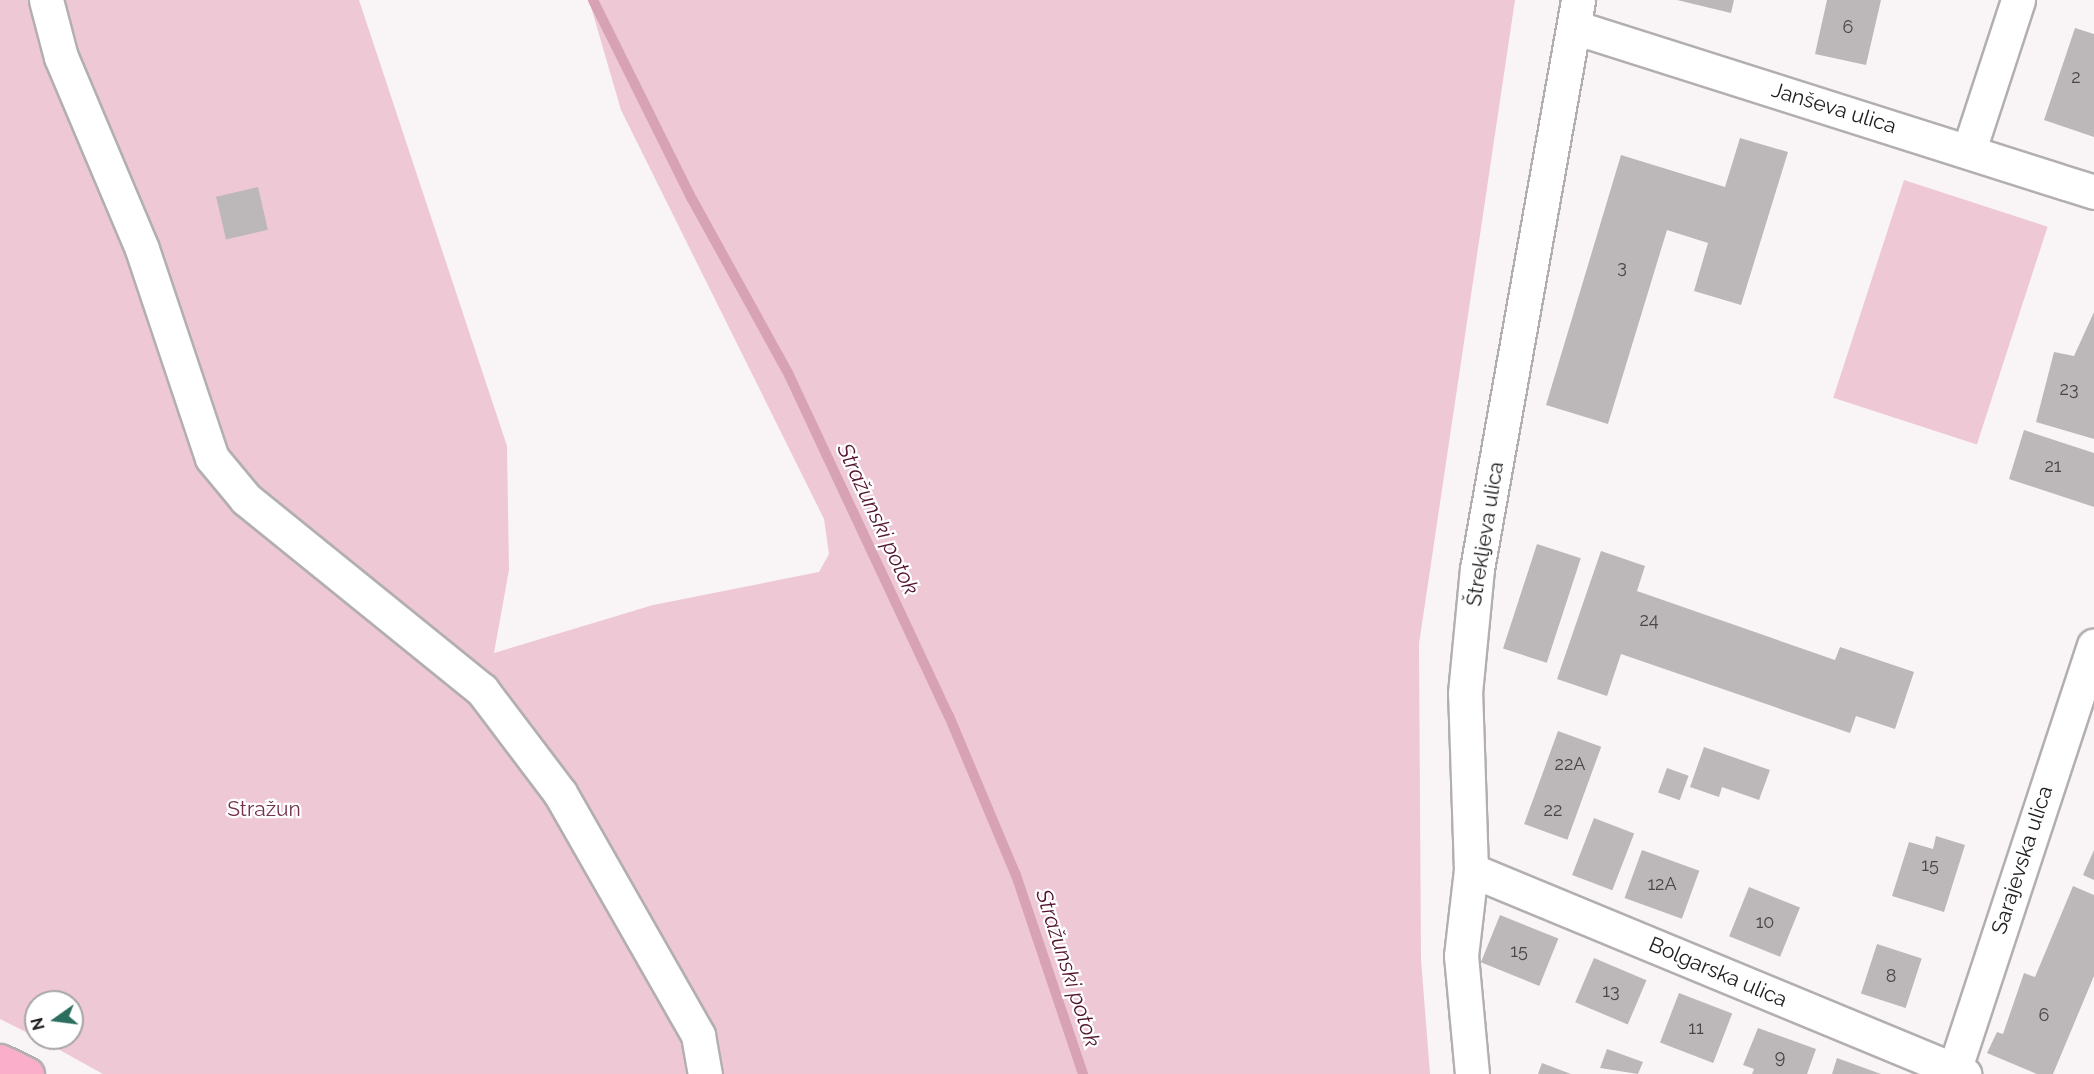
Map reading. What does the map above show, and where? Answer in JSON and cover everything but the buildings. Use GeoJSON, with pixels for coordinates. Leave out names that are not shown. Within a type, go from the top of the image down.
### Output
{"type":"FeatureCollection","features":[{"type":"Feature","properties":{"kind":"highway"},"geometry":{"type":"LineString","coordinates":[[0,1061],[27,1074]]}},
{"type":"Feature","properties":{"kind":"street"},"geometry":{"type":"LineString","coordinates":[[46,0],[61,57],[142,249],[212,458],[246,499],[483,690],[560,793],[698,1035],[705,1074]]}},
{"type":"Feature","properties":{"kind":"street"},"geometry":{"type":"LineString","coordinates":[[1969,150],[2018,0]]}},
{"type":"Feature","properties":{"kind":"street","name":"Janševa ulica"},"geometry":{"type":"LineString","coordinates":[[1576,13],[2094,192]]}},
{"type":"Feature","properties":{"kind":"street","name":"Štrekljeva ulica"},"geometry":{"type":"LineString","coordinates":[[1472,1074],[1461,956],[1471,870],[1465,693],[1477,569],[1576,13]]}},
{"type":"Feature","properties":{"kind":"street","name":"Sarajevska ulica"},"geometry":{"type":"LineString","coordinates":[[1957,1073],[2094,646]]}},
{"type":"Feature","properties":{"kind":"street","name":"Bolgarska ulica"},"geometry":{"type":"LineString","coordinates":[[1471,870],[1957,1073]]}},
{"type":"Feature","properties":{"kind":"green space","name":"Stražun"},"geometry":{"type":"Polygon","coordinates":[[[0,0],[359,0],[507,446],[509,570],[494,653],[653,605],[819,572],[829,554],[824,519],[621,110],[589,0],[1515,0],[1419,644],[1421,959],[1430,1074],[103,1074],[60,1050],[84,1050],[84,990],[24,990],[24,1031],[0,1019],[0,0]]]}},
{"type":"Feature","properties":{"kind":"green space"},"geometry":{"type":"Polygon","coordinates":[[[1904,180],[2048,227],[1977,444],[1833,398],[1904,180]]]}},
{"type":"Feature","properties":{"kind":"waterway","name":"Stražunski potok"},"geometry":{"type":"LineString","coordinates":[[593,0],[692,199],[789,375],[949,716],[1016,875],[1083,1074]]}}]}
